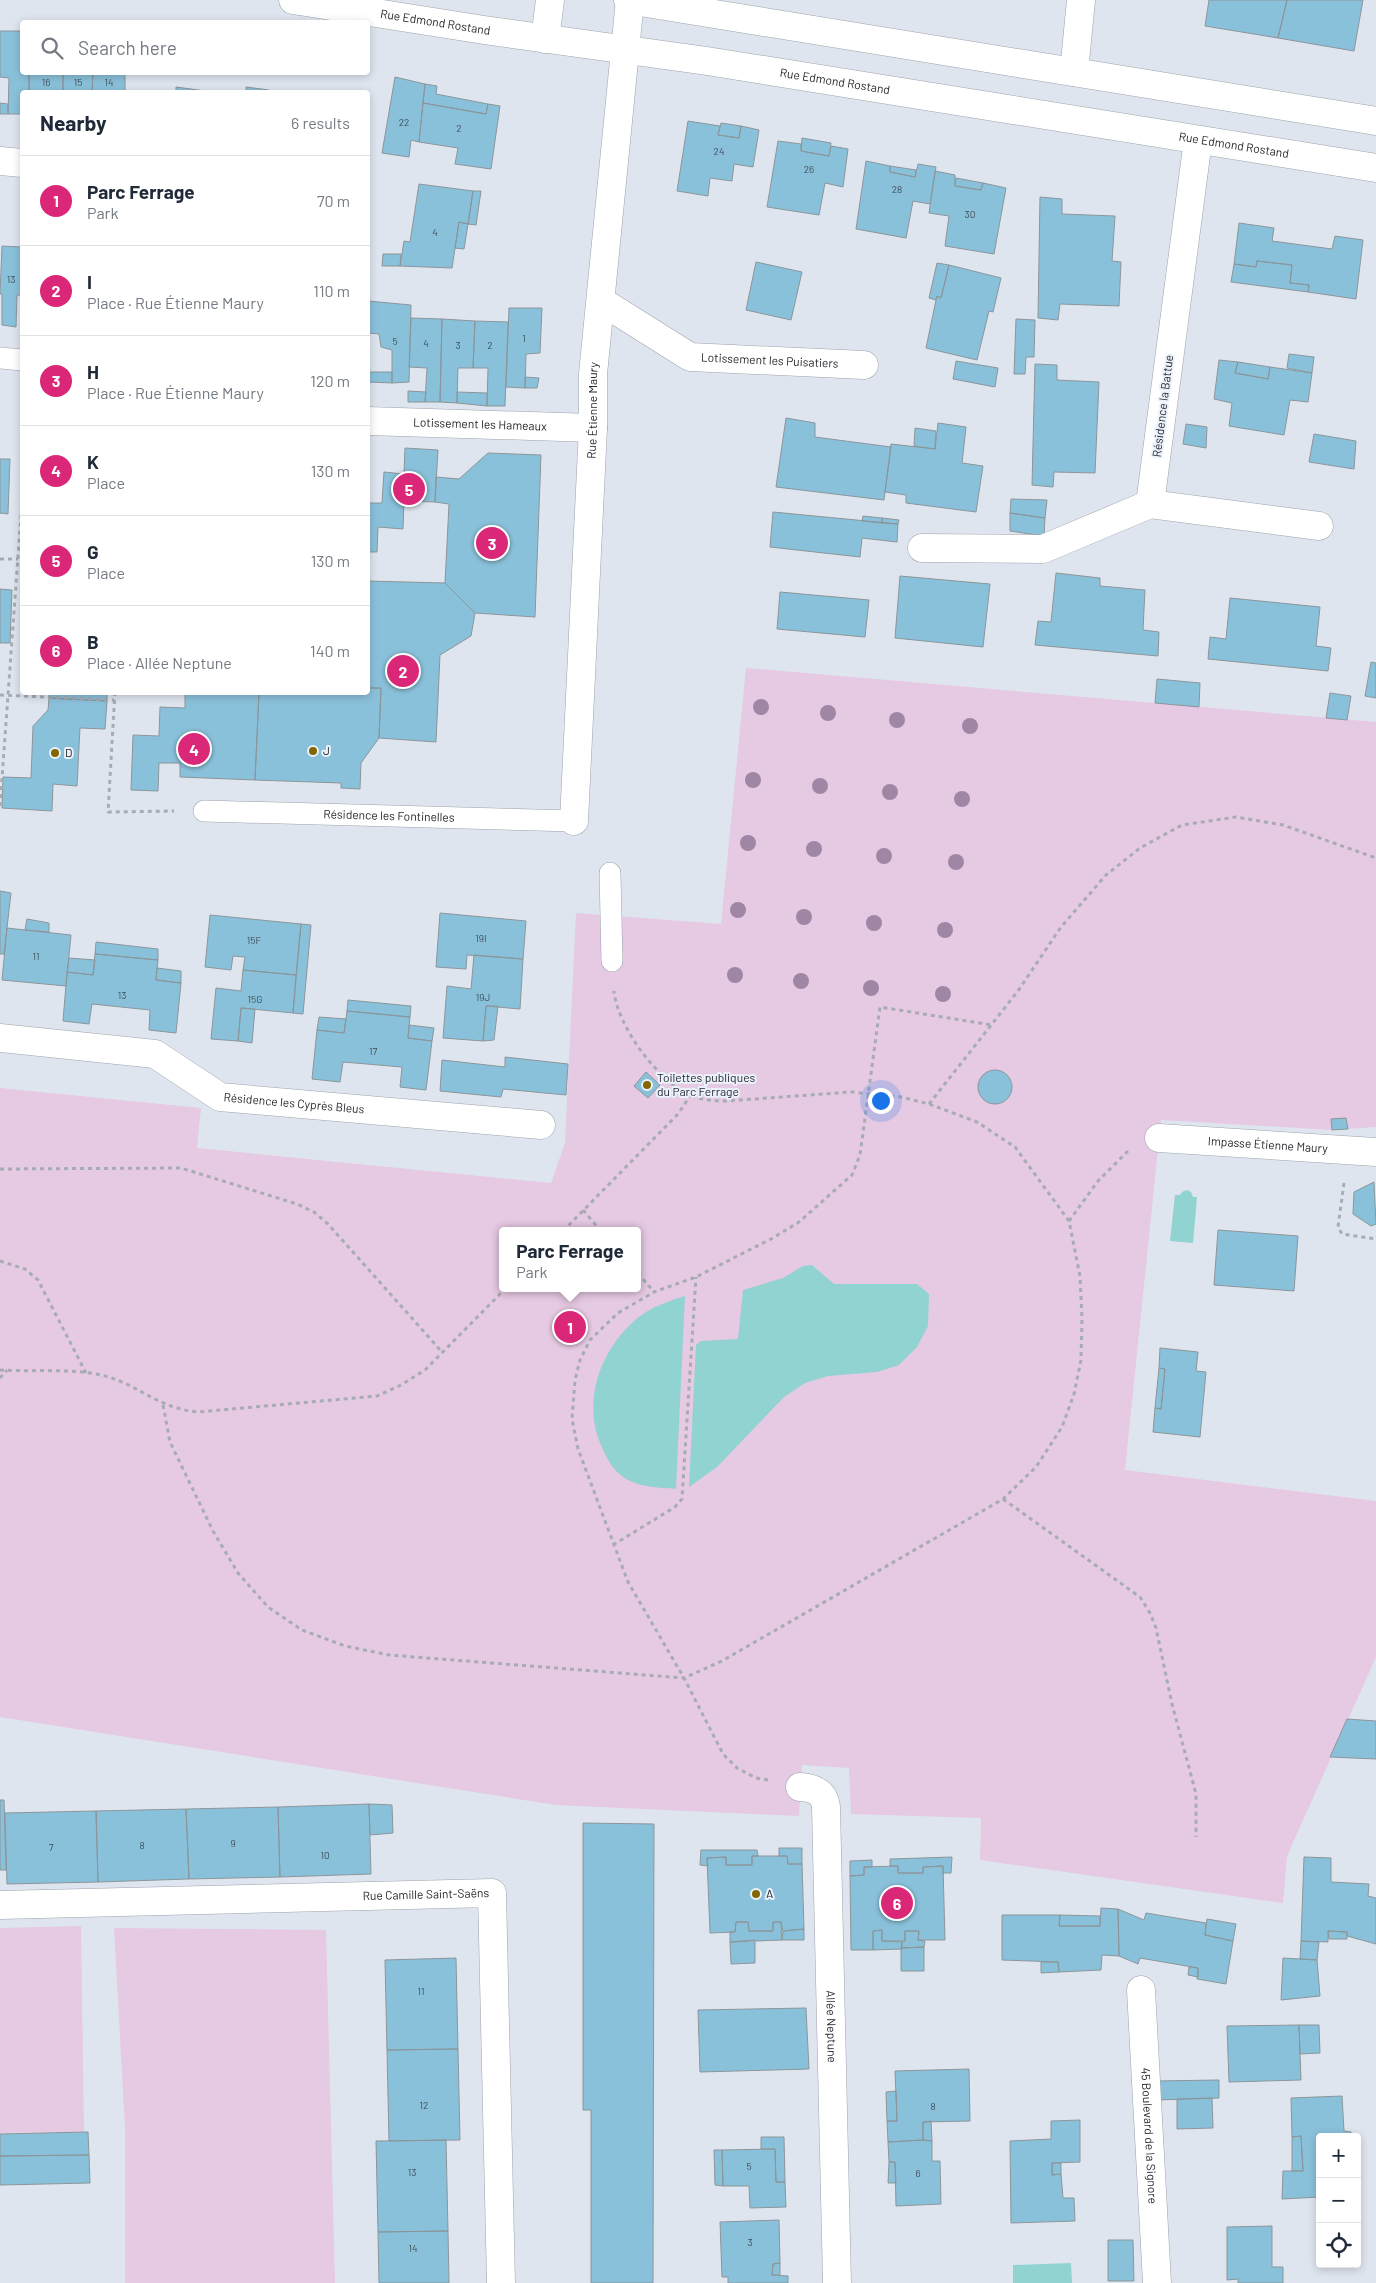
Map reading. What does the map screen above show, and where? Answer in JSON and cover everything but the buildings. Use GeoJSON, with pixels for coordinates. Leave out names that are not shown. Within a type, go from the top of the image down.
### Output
{"type":"FeatureCollection","features":[{"type":"Feature","properties":{"kind":"street","name":"Rue Edmond Rostand"},"geometry":{"type":"LineString","coordinates":[[293,0],[545,39],[717,62],[1376,168]]}},
{"type":"Feature","properties":{"kind":"street"},"geometry":{"type":"LineString","coordinates":[[545,39],[550,0]]}},
{"type":"Feature","properties":{"kind":"street"},"geometry":{"type":"LineString","coordinates":[[629,0],[1376,121]]}},
{"type":"Feature","properties":{"kind":"street","name":"Rue Étienne Maury"},"geometry":{"type":"LineString","coordinates":[[574,821],[593,428],[593,374],[629,0]]}},
{"type":"Feature","properties":{"kind":"street"},"geometry":{"type":"LineString","coordinates":[[1074,72],[1081,0]]}},
{"type":"Feature","properties":{"kind":"street","name":"Résidence la Battue"},"geometry":{"type":"LineString","coordinates":[[1150,504],[1198,140]]}},
{"type":"Feature","properties":{"kind":"street"},"geometry":{"type":"LineString","coordinates":[[0,161],[20,163]]}},
{"type":"Feature","properties":{"kind":"street","name":"Lotissement les Puisatiers"},"geometry":{"type":"LineString","coordinates":[[601,301],[690,357],[864,365]]}},
{"type":"Feature","properties":{"kind":"street","name":"Lotissement les Hameaux"},"geometry":{"type":"LineString","coordinates":[[370,420],[593,428]]}},
{"type":"Feature","properties":{"kind":"street"},"geometry":{"type":"LineString","coordinates":[[922,548],[1043,549],[1150,504],[1319,526]]}},
{"type":"Feature","properties":{"kind":"street","name":"Résidence les Cyprès Bleus"},"geometry":{"type":"LineString","coordinates":[[0,1038],[155,1054],[220,1097],[540,1125]]}},
{"type":"Feature","properties":{"kind":"street","name":"Impasse Étienne Maury"},"geometry":{"type":"LineString","coordinates":[[1151,1137],[1348,1152],[1376,1152]]}},
{"type":"Feature","properties":{"kind":"street","name":"Allée Neptune"},"geometry":{"type":"LineString","coordinates":[[800,1787],[812,1788],[820,1793],[825,1798],[826,1807],[837,2283]]}},
{"type":"Feature","properties":{"kind":"street","name":"Rue Camille Saint-Saëns"},"geometry":{"type":"LineString","coordinates":[[0,1905],[492,1893],[501,2283]]}},
{"type":"Feature","properties":{"kind":"street","name":"45 Boulevard de la Signore"},"geometry":{"type":"LineString","coordinates":[[1141,1990],[1157,2283]]}},
{"type":"Feature","properties":{"kind":"lane"},"geometry":{"type":"LineString","coordinates":[[0,358],[20,360]]}},
{"type":"Feature","properties":{"kind":"lane","name":"Résidence les Fontinelles"},"geometry":{"type":"LineString","coordinates":[[204,811],[574,821]]}},
{"type":"Feature","properties":{"kind":"lane"},"geometry":{"type":"LineString","coordinates":[[610,873],[612,961]]}},
{"type":"Feature","properties":{"kind":"path"},"geometry":{"type":"LineString","coordinates":[[0,806],[20,530]]}},
{"type":"Feature","properties":{"kind":"path"},"geometry":{"type":"LineString","coordinates":[[0,559],[18,559]]}},
{"type":"Feature","properties":{"kind":"path"},"geometry":{"type":"LineString","coordinates":[[0,695],[114,700]]}},
{"type":"Feature","properties":{"kind":"path"},"geometry":{"type":"LineString","coordinates":[[115,695],[108,812],[204,811]]}},
{"type":"Feature","properties":{"kind":"path"},"geometry":{"type":"LineString","coordinates":[[929,1104],[1018,991],[1060,927],[1106,875],[1140,848],[1182,825],[1236,817],[1283,825],[1376,858]]}},
{"type":"Feature","properties":{"kind":"path"},"geometry":{"type":"LineString","coordinates":[[163,1405],[170,1442],[213,1531],[238,1573],[268,1607],[302,1630],[345,1646],[389,1655],[684,1678],[722,1661],[1003,1499],[1036,1467],[1062,1427],[1074,1394],[1081,1360],[1082,1310],[1080,1276],[1069,1221],[1015,1147],[977,1122],[929,1104],[902,1097],[851,1092],[709,1101],[690,1096],[671,1084],[636,1045],[623,1022],[615,997],[612,961]]}},
{"type":"Feature","properties":{"kind":"path"},"geometry":{"type":"LineString","coordinates":[[800,1787],[756,1778],[737,1768],[723,1754],[684,1678],[628,1582],[578,1449],[572,1419],[575,1380],[580,1360],[590,1340],[618,1313],[654,1292],[696,1277],[771,1239],[799,1222],[852,1175],[860,1155],[880,1007],[992,1025]]}},
{"type":"Feature","properties":{"kind":"path"},"geometry":{"type":"LineString","coordinates":[[567,1227],[678,1114],[690,1096]]}},
{"type":"Feature","properties":{"kind":"path"},"geometry":{"type":"LineString","coordinates":[[1069,1221],[1098,1181],[1151,1137]]}},
{"type":"Feature","properties":{"kind":"path"},"geometry":{"type":"LineString","coordinates":[[1348,1152],[1338,1227],[1342,1234],[1376,1239]]}},
{"type":"Feature","properties":{"kind":"path"},"geometry":{"type":"LineString","coordinates":[[0,1169],[181,1168],[297,1204],[314,1212],[328,1224],[442,1352]]}},
{"type":"Feature","properties":{"kind":"path"},"geometry":{"type":"LineString","coordinates":[[583,1210],[598,1227]]}},
{"type":"Feature","properties":{"kind":"path"},"geometry":{"type":"LineString","coordinates":[[0,1261],[25,1269],[38,1280],[86,1373]]}},
{"type":"Feature","properties":{"kind":"path"},"geometry":{"type":"LineString","coordinates":[[641,1277],[654,1292]]}},
{"type":"Feature","properties":{"kind":"path"},"geometry":{"type":"LineString","coordinates":[[613,1545],[675,1507],[682,1499],[696,1277]]}},
{"type":"Feature","properties":{"kind":"path"},"geometry":{"type":"LineString","coordinates":[[0,1370],[101,1375],[120,1382],[163,1405],[179,1410],[198,1412],[377,1396],[401,1385],[425,1370],[502,1292]]}},
{"type":"Feature","properties":{"kind":"path"},"geometry":{"type":"LineString","coordinates":[[0,1378],[7,1370]]}},
{"type":"Feature","properties":{"kind":"path"},"geometry":{"type":"LineString","coordinates":[[1003,1499],[1140,1597],[1150,1613],[1196,1794],[1196,1837]]}},
{"type":"Feature","properties":{"kind":"shaded area"},"geometry":{"type":"Polygon","coordinates":[[[746,668],[1376,722],[1376,1127],[1332,1130],[1161,1120],[1125,1470],[1376,1501],[1376,1657],[1287,1856],[1283,1903],[980,1860],[981,1818],[851,1814],[849,1768],[802,1765],[799,1816],[556,1805],[0,1717],[0,1088],[201,1108],[197,1148],[551,1183],[565,1143],[576,913],[721,924],[746,668]]]}},
{"type":"Feature","properties":{"kind":"shaded area"},"geometry":{"type":"Polygon","coordinates":[[[1187,1190],[1191,1192],[1193,1197],[1197,1197],[1193,1243],[1170,1241],[1175,1195],[1180,1195],[1187,1190]]]}},
{"type":"Feature","properties":{"kind":"shaded area"},"geometry":{"type":"Polygon","coordinates":[[[812,1265],[834,1284],[917,1284],[929,1294],[928,1326],[917,1347],[899,1365],[877,1372],[828,1376],[805,1383],[784,1397],[717,1467],[689,1487],[696,1345],[701,1341],[738,1339],[743,1290],[783,1278],[803,1266],[812,1265]]]}},
{"type":"Feature","properties":{"kind":"shaded area"},"geometry":{"type":"Polygon","coordinates":[[[685,1296],[676,1489],[645,1486],[623,1477],[615,1470],[606,1455],[595,1427],[593,1408],[595,1390],[600,1371],[608,1354],[618,1338],[631,1324],[651,1309],[685,1296]]]}},
{"type":"Feature","properties":{"kind":"shaded area"},"geometry":{"type":"Polygon","coordinates":[[[81,1926],[84,2132],[0,2133],[0,1928],[81,1926]]]}},
{"type":"Feature","properties":{"kind":"shaded area"},"geometry":{"type":"Polygon","coordinates":[[[114,1928],[326,1930],[335,2283],[125,2283],[125,2128],[114,1928]]]}},
{"type":"Feature","properties":{"kind":"shaded area"},"geometry":{"type":"Polygon","coordinates":[[[1071,2263],[1072,2283],[1013,2283],[1013,2265],[1071,2263]]]}},
{"type":"Feature","properties":{"kind":"place","name":"G"},"geometry":{"type":"Point","coordinates":[409,489]}},
{"type":"Feature","properties":{"kind":"place","name":"H"},"geometry":{"type":"Point","coordinates":[492,543]}},
{"type":"Feature","properties":{"kind":"place","name":"I"},"geometry":{"type":"Point","coordinates":[403,671]}},
{"type":"Feature","properties":{"kind":"place","name":"K"},"geometry":{"type":"Point","coordinates":[194,749]}},
{"type":"Feature","properties":{"kind":"place","name":"J"},"geometry":{"type":"Point","coordinates":[313,751]}},
{"type":"Feature","properties":{"kind":"place","name":"D"},"geometry":{"type":"Point","coordinates":[55,753]}},
{"type":"Feature","properties":{"kind":"place","name":"Toilettes publiques du Parc Ferrage"},"geometry":{"type":"Point","coordinates":[647,1085]}},
{"type":"Feature","properties":{"kind":"place","name":"Parc Ferrage"},"geometry":{"type":"Point","coordinates":[570,1327]}},
{"type":"Feature","properties":{"kind":"place","name":"A"},"geometry":{"type":"Point","coordinates":[756,1894]}},
{"type":"Feature","properties":{"kind":"place","name":"B"},"geometry":{"type":"Point","coordinates":[897,1903]}}]}
